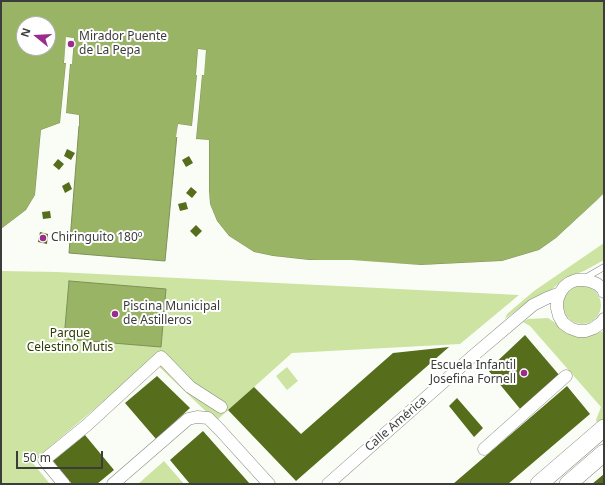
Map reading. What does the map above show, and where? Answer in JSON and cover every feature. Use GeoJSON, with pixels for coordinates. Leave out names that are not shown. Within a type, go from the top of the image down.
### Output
{"type":"FeatureCollection","features":[{"type":"Feature","properties":{"kind":"main road"},"geometry":{"type":"LineString","coordinates":[[539,484],[604,428]]}},
{"type":"Feature","properties":{"kind":"main road"},"geometry":{"type":"LineString","coordinates":[[568,484],[601,457]]}},
{"type":"Feature","properties":{"kind":"street","name":"Calle América"},"geometry":{"type":"LineString","coordinates":[[328,484],[530,307],[560,293],[569,283],[576,280],[583,280]]}},
{"type":"Feature","properties":{"kind":"street"},"geometry":{"type":"LineString","coordinates":[[583,280],[597,284],[604,289]]}},
{"type":"Feature","properties":{"kind":"street"},"geometry":{"type":"LineString","coordinates":[[560,293],[557,301],[559,316],[563,323],[570,328],[578,331],[586,331],[603,322]]}},
{"type":"Feature","properties":{"kind":"street"},"geometry":{"type":"LineString","coordinates":[[64,484],[44,460],[87,425],[161,357],[190,387],[221,407]]}},
{"type":"Feature","properties":{"kind":"street"},"geometry":{"type":"LineString","coordinates":[[484,449],[566,376]]}},
{"type":"Feature","properties":{"kind":"street"},"geometry":{"type":"LineString","coordinates":[[113,484],[188,419],[197,417],[208,418],[269,484]]}},
{"type":"Feature","properties":{"kind":"lane"},"geometry":{"type":"LineString","coordinates":[[583,280],[604,267]]}},
{"type":"Feature","properties":{"kind":"green space"},"geometry":{"type":"Polygon","coordinates":[[[604,243],[604,260],[584,271],[565,278],[550,291],[530,300],[505,319],[507,314],[534,291],[604,243]]]}},
{"type":"Feature","properties":{"kind":"green space","name":"Parque Celestino Mutis"},"geometry":{"type":"Polygon","coordinates":[[[1,271],[57,272],[519,295],[460,344],[292,353],[216,421],[152,360],[32,462],[50,484],[1,484],[1,271]]]}},
{"type":"Feature","properties":{"kind":"green space"},"geometry":{"type":"Polygon","coordinates":[[[578,286],[586,286],[596,291],[600,298],[600,312],[596,319],[586,324],[578,324],[568,319],[566,316],[563,309],[563,301],[568,291],[571,289],[578,286]]]}},
{"type":"Feature","properties":{"kind":"green space"},"geometry":{"type":"Polygon","coordinates":[[[548,318],[583,337],[604,331],[604,418],[598,425],[596,420],[601,407],[530,326],[523,322],[528,319],[548,318]]]}},
{"type":"Feature","properties":{"kind":"green space"},"geometry":{"type":"Polygon","coordinates":[[[287,367],[298,381],[287,390],[276,376],[287,367]]]}},
{"type":"Feature","properties":{"kind":"green space"},"geometry":{"type":"Polygon","coordinates":[[[164,461],[184,484],[138,484],[164,461]]]}},
{"type":"Feature","properties":{"kind":"shaded area"},"geometry":{"type":"Polygon","coordinates":[[[1,1],[604,1],[604,193],[556,238],[539,250],[502,261],[421,265],[309,260],[273,256],[254,252],[229,236],[217,221],[210,204],[209,140],[196,139],[206,50],[198,49],[192,126],[178,124],[165,261],[69,253],[79,115],[66,113],[70,64],[72,63],[74,38],[67,37],[60,123],[41,130],[35,195],[26,210],[1,229],[1,1]]]}},
{"type":"Feature","properties":{"kind":"shaded area","name":"Piscina Municipal de Astilleros"},"geometry":{"type":"Polygon","coordinates":[[[69,281],[166,289],[161,347],[64,339],[69,281]]]}},
{"type":"Feature","properties":{"kind":"pier"},"geometry":{"type":"Polygon","coordinates":[[[66,37],[74,38],[72,64],[70,64],[66,113],[79,115],[79,126],[77,126],[77,116],[64,114],[68,63],[62,124],[43,131],[37,196],[28,211],[1,231],[1,229],[26,210],[35,195],[41,130],[60,123],[66,63],[64,63],[66,37]],[[68,39],[66,61],[68,63],[70,62],[72,40],[68,39]]]}},
{"type":"Feature","properties":{"kind":"pier"},"geometry":{"type":"Polygon","coordinates":[[[198,49],[206,50],[196,139],[194,139],[200,75],[202,73],[204,52],[200,51],[194,127],[180,126],[178,137],[176,137],[178,124],[192,126],[198,49]]]}},
{"type":"Feature","properties":{"kind":"pier"},"geometry":{"type":"Polygon","coordinates":[[[196,139],[209,140],[210,204],[217,221],[229,236],[254,252],[273,256],[309,260],[351,260],[421,265],[502,261],[539,250],[556,238],[604,193],[604,196],[558,240],[539,251],[503,263],[421,267],[309,262],[273,258],[253,254],[228,237],[215,222],[208,204],[207,142],[197,141],[196,139]]]}},
{"type":"Feature","properties":{"kind":"building"},"geometry":{"type":"Polygon","coordinates":[[[67,149],[75,153],[71,160],[64,156],[67,149]]]}},
{"type":"Feature","properties":{"kind":"building"},"geometry":{"type":"Polygon","coordinates":[[[189,156],[193,163],[186,167],[182,160],[189,156]]]}},
{"type":"Feature","properties":{"kind":"building"},"geometry":{"type":"Polygon","coordinates":[[[58,159],[64,164],[59,170],[53,165],[58,159]]]}},
{"type":"Feature","properties":{"kind":"building"},"geometry":{"type":"Polygon","coordinates":[[[69,182],[72,189],[65,193],[62,186],[69,182]]]}},
{"type":"Feature","properties":{"kind":"building"},"geometry":{"type":"Polygon","coordinates":[[[191,187],[197,192],[192,198],[186,193],[191,187]]]}},
{"type":"Feature","properties":{"kind":"building"},"geometry":{"type":"Polygon","coordinates":[[[186,202],[188,209],[180,211],[178,204],[186,202]]]}},
{"type":"Feature","properties":{"kind":"building"},"geometry":{"type":"Polygon","coordinates":[[[50,211],[51,218],[43,219],[42,212],[50,211]]]}},
{"type":"Feature","properties":{"kind":"building"},"geometry":{"type":"Polygon","coordinates":[[[196,225],[202,231],[196,237],[190,231],[196,225]]]}},
{"type":"Feature","properties":{"kind":"building","name":"Chiringuito 180º"},"geometry":{"type":"Polygon","coordinates":[[[40,232],[48,234],[47,244],[38,242],[40,232]]]}},
{"type":"Feature","properties":{"kind":"building","name":"Escuela Infantil Josefina Fornell"},"geometry":{"type":"Polygon","coordinates":[[[525,335],[560,376],[521,410],[488,370],[525,335]]]}},
{"type":"Feature","properties":{"kind":"building"},"geometry":{"type":"Polygon","coordinates":[[[449,347],[296,481],[228,410],[254,387],[301,434],[393,353],[449,347]]]}},
{"type":"Feature","properties":{"kind":"building"},"geometry":{"type":"Polygon","coordinates":[[[157,376],[190,408],[156,439],[125,403],[157,376]]]}},
{"type":"Feature","properties":{"kind":"building"},"geometry":{"type":"Polygon","coordinates":[[[567,386],[590,414],[508,484],[453,484],[567,386]]]}},
{"type":"Feature","properties":{"kind":"building"},"geometry":{"type":"Polygon","coordinates":[[[457,398],[483,428],[474,437],[449,406],[457,398]]]}},
{"type":"Feature","properties":{"kind":"building"},"geometry":{"type":"Polygon","coordinates":[[[203,431],[250,484],[190,484],[170,460],[203,431]]]}},
{"type":"Feature","properties":{"kind":"building"},"geometry":{"type":"Polygon","coordinates":[[[85,435],[114,470],[97,484],[72,484],[53,461],[85,435]]]}},
{"type":"Feature","properties":{"kind":"building"},"geometry":{"type":"Polygon","coordinates":[[[604,474],[604,484],[592,484],[604,474]]]}},
{"type":"Feature","properties":{"kind":"place","name":"Mirador Puente de La Pepa"},"geometry":{"type":"Point","coordinates":[71,44]}},
{"type":"Feature","properties":{"kind":"place","name":"Chiringuito 180º"},"geometry":{"type":"Point","coordinates":[43,238]}},
{"type":"Feature","properties":{"kind":"place","name":"Piscina Municipal de Astilleros"},"geometry":{"type":"Point","coordinates":[115,314]}},
{"type":"Feature","properties":{"kind":"place","name":"Escuela Infantil Josefina Fornell"},"geometry":{"type":"Point","coordinates":[524,373]}}]}
